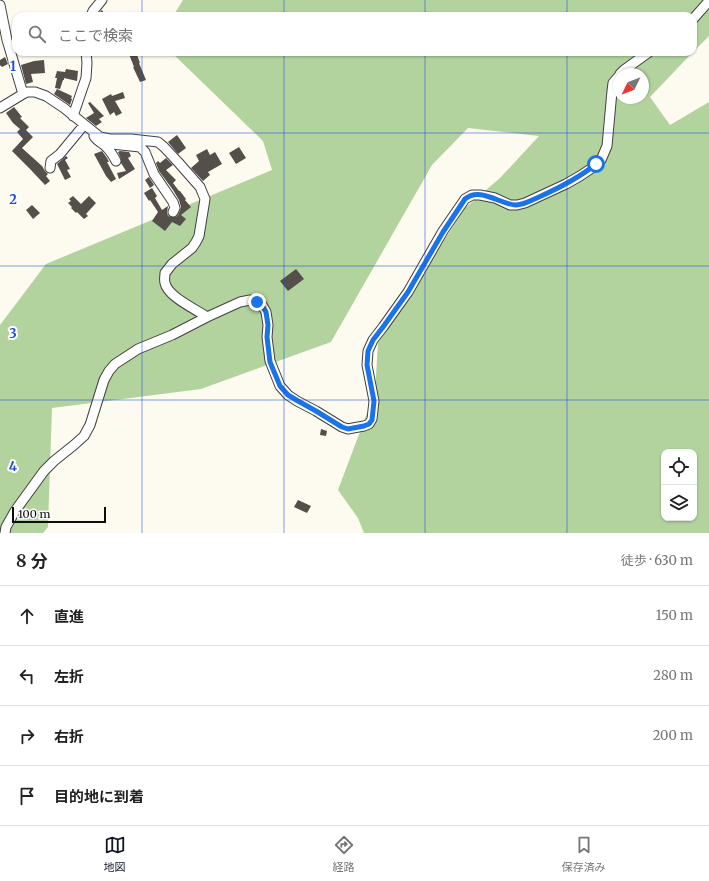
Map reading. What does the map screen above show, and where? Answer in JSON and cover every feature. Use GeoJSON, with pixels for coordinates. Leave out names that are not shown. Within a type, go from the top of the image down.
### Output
{"type":"FeatureCollection","features":[{"type":"Feature","properties":{"kind":"street"},"geometry":{"type":"LineString","coordinates":[[93,12],[102,0]]}},
{"type":"Feature","properties":{"kind":"street"},"geometry":{"type":"LineString","coordinates":[[697,14],[709,1]]}},
{"type":"Feature","properties":{"kind":"street"},"geometry":{"type":"LineString","coordinates":[[0,5],[7,40],[12,56]]}},
{"type":"Feature","properties":{"kind":"street"},"geometry":{"type":"LineString","coordinates":[[12,56],[24,94]]}},
{"type":"Feature","properties":{"kind":"street"},"geometry":{"type":"LineString","coordinates":[[73,116],[86,78],[86,56]]}},
{"type":"Feature","properties":{"kind":"street"},"geometry":{"type":"LineString","coordinates":[[627,68],[643,56]]}},
{"type":"Feature","properties":{"kind":"street"},"geometry":{"type":"LineString","coordinates":[[5,533],[6,527],[15,511],[44,471],[54,460],[84,436],[90,425],[104,380],[108,371],[115,364],[138,349],[172,335],[240,302],[250,300],[257,302],[262,305],[266,312],[270,362],[280,386],[288,395],[342,427],[348,429],[369,424],[372,420],[374,401],[367,365],[368,351],[373,340],[408,292],[443,232],[465,199],[468,196],[480,195],[495,198],[510,205],[517,205],[525,203],[566,184],[592,168],[601,160],[606,146],[613,83]]}},
{"type":"Feature","properties":{"kind":"street"},"geometry":{"type":"LineString","coordinates":[[0,108],[24,94],[35,92],[46,96],[64,108],[101,137],[105,142],[121,146],[140,147],[144,152],[154,174],[173,202],[173,212]]}},
{"type":"Feature","properties":{"kind":"street"},"geometry":{"type":"LineString","coordinates":[[87,127],[95,138],[106,146],[116,161]]}},
{"type":"Feature","properties":{"kind":"street"},"geometry":{"type":"LineString","coordinates":[[50,168],[51,161],[57,157],[87,127]]}},
{"type":"Feature","properties":{"kind":"street"},"geometry":{"type":"LineString","coordinates":[[101,137],[110,139],[131,139],[158,142],[200,187],[205,199],[199,236],[192,248],[172,264],[165,273],[165,284],[171,293],[207,317]]}},
{"type":"Feature","properties":{"kind":"green space"},"geometry":{"type":"Polygon","coordinates":[[[183,0],[709,0],[709,36],[697,48],[697,12],[176,12],[183,0]]]}},
{"type":"Feature","properties":{"kind":"green space"},"geometry":{"type":"Polygon","coordinates":[[[175,56],[689,56],[650,97],[670,125],[709,102],[709,533],[364,533],[358,518],[338,490],[375,392],[378,343],[465,208],[500,178],[539,136],[468,128],[432,165],[331,342],[201,389],[52,408],[48,527],[43,533],[0,533],[0,325],[46,264],[272,170],[263,141],[175,56]]]}},
{"type":"Feature","properties":{"kind":"building"},"geometry":{"type":"Polygon","coordinates":[[[130,56],[137,56],[146,80],[140,82],[130,56]]]}},
{"type":"Feature","properties":{"kind":"building"},"geometry":{"type":"Polygon","coordinates":[[[5,57],[8,64],[2,67],[0,65],[0,60],[5,57]]]}},
{"type":"Feature","properties":{"kind":"building"},"geometry":{"type":"Polygon","coordinates":[[[44,60],[45,73],[31,74],[33,82],[26,84],[21,65],[44,60]]]}},
{"type":"Feature","properties":{"kind":"building"},"geometry":{"type":"Polygon","coordinates":[[[66,69],[78,71],[77,81],[64,78],[60,89],[55,88],[57,71],[65,72],[66,69]]]}},
{"type":"Feature","properties":{"kind":"building"},"geometry":{"type":"Polygon","coordinates":[[[57,89],[72,96],[70,105],[54,94],[57,89]]]}},
{"type":"Feature","properties":{"kind":"building"},"geometry":{"type":"Polygon","coordinates":[[[123,92],[125,98],[115,101],[122,113],[116,116],[114,112],[110,115],[102,99],[111,94],[112,96],[123,92]]]}},
{"type":"Feature","properties":{"kind":"building"},"geometry":{"type":"Polygon","coordinates":[[[90,102],[104,116],[99,119],[102,122],[96,126],[86,118],[94,113],[88,103],[90,102]]]}},
{"type":"Feature","properties":{"kind":"building"},"geometry":{"type":"Polygon","coordinates":[[[14,107],[22,117],[20,118],[29,127],[26,130],[33,137],[22,148],[42,166],[48,174],[46,176],[50,181],[45,185],[12,151],[23,139],[17,132],[20,129],[13,123],[6,113],[14,107]]]}},
{"type":"Feature","properties":{"kind":"building"},"geometry":{"type":"Polygon","coordinates":[[[177,135],[186,148],[178,154],[168,142],[177,135]]]}},
{"type":"Feature","properties":{"kind":"building"},"geometry":{"type":"Polygon","coordinates":[[[239,147],[246,158],[236,164],[229,153],[239,147]]]}},
{"type":"Feature","properties":{"kind":"building"},"geometry":{"type":"Polygon","coordinates":[[[207,149],[210,155],[215,152],[222,164],[208,172],[210,175],[203,181],[191,168],[199,161],[196,155],[207,149]]]}},
{"type":"Feature","properties":{"kind":"building"},"geometry":{"type":"Polygon","coordinates":[[[102,151],[109,162],[107,162],[116,179],[111,182],[94,154],[102,151]]]}},
{"type":"Feature","properties":{"kind":"building"},"geometry":{"type":"Polygon","coordinates":[[[118,152],[129,152],[131,156],[128,158],[135,169],[119,179],[117,173],[126,171],[121,163],[118,152]]]}},
{"type":"Feature","properties":{"kind":"building"},"geometry":{"type":"Polygon","coordinates":[[[66,156],[68,158],[65,160],[70,169],[67,170],[71,177],[65,180],[57,164],[66,156]]]}},
{"type":"Feature","properties":{"kind":"building"},"geometry":{"type":"Polygon","coordinates":[[[166,158],[173,165],[166,170],[176,180],[173,183],[191,207],[181,215],[186,219],[180,226],[172,222],[165,231],[152,221],[158,212],[144,193],[152,188],[157,196],[155,198],[162,210],[168,206],[168,216],[176,217],[178,215],[181,207],[179,200],[159,171],[156,163],[158,161],[160,163],[166,158]]]}},
{"type":"Feature","properties":{"kind":"building"},"geometry":{"type":"Polygon","coordinates":[[[149,177],[154,185],[150,188],[145,180],[149,177]]]}},
{"type":"Feature","properties":{"kind":"building"},"geometry":{"type":"Polygon","coordinates":[[[73,196],[81,204],[89,196],[96,203],[86,214],[88,216],[84,219],[71,208],[72,207],[68,203],[71,201],[69,199],[73,196]]]}},
{"type":"Feature","properties":{"kind":"building"},"geometry":{"type":"Polygon","coordinates":[[[32,205],[40,213],[33,219],[26,210],[32,205]]]}},
{"type":"Feature","properties":{"kind":"building"},"geometry":{"type":"Polygon","coordinates":[[[296,269],[304,279],[288,291],[280,281],[296,269]]]}},
{"type":"Feature","properties":{"kind":"building"},"geometry":{"type":"Polygon","coordinates":[[[321,429],[327,431],[326,436],[320,435],[321,429]]]}},
{"type":"Feature","properties":{"kind":"building"},"geometry":{"type":"Polygon","coordinates":[[[298,500],[311,506],[307,513],[294,507],[298,500]]]}},
{"type":"Feature","properties":{"kind":"route"},"geometry":{"type":"LineString","coordinates":[[257,302],[262,305],[266,312],[270,362],[280,386],[288,395],[342,427],[348,429],[369,424],[372,420],[374,401],[367,365],[368,351],[373,340],[408,292],[443,232],[465,199],[468,196],[480,195],[495,198],[510,205],[525,203],[566,184],[596,164]]}}]}
